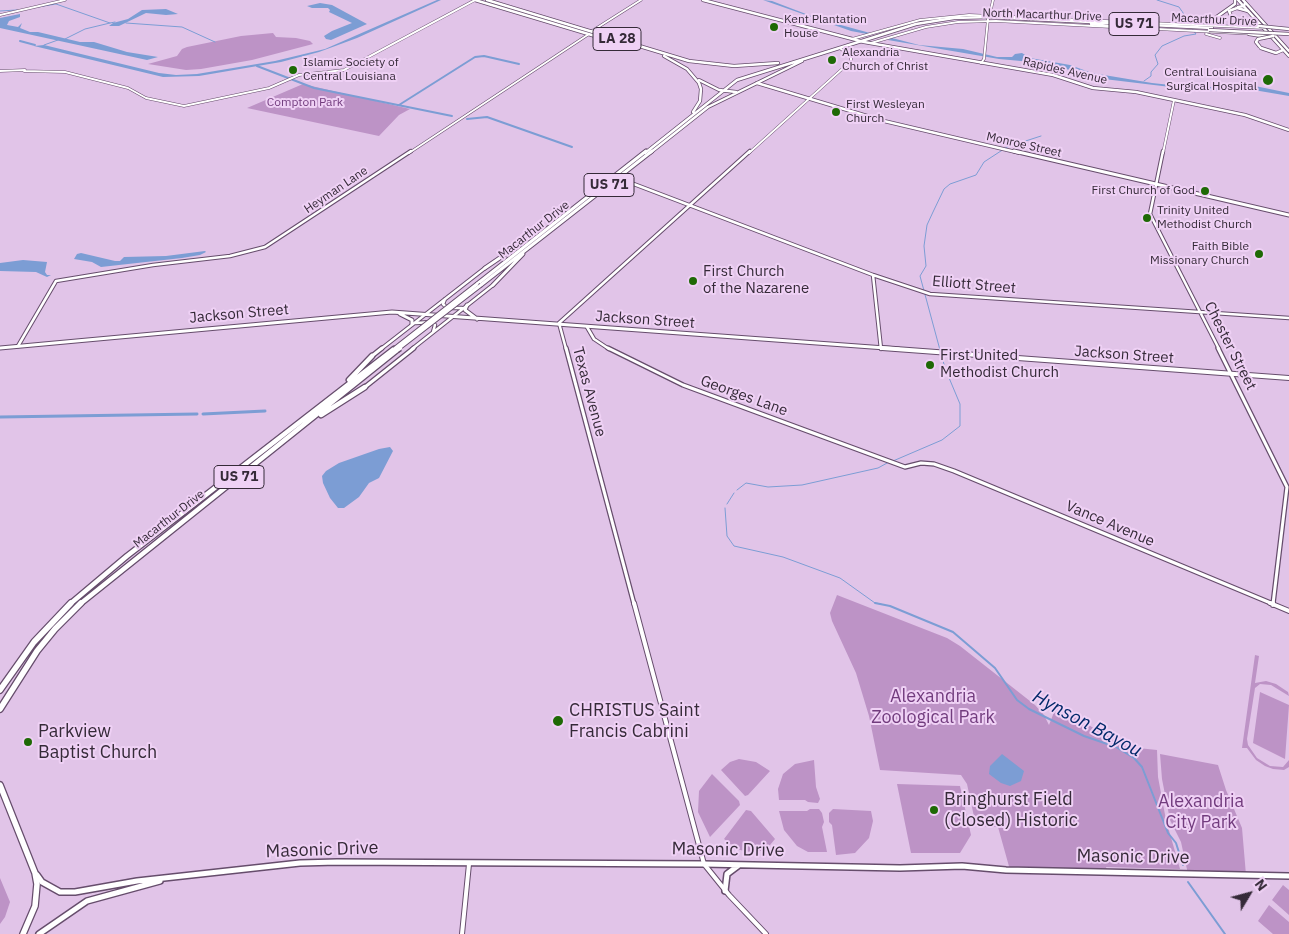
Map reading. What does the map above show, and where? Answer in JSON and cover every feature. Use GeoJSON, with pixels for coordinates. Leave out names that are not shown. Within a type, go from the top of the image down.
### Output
{"type":"FeatureCollection","features":[{"type":"Feature","properties":{"kind":"highway","name":"LA 28"},"geometry":{"type":"LineString","coordinates":[[475,0],[649,50]]}},
{"type":"Feature","properties":{"kind":"highway","name":"LA 28"},"geometry":{"type":"LineString","coordinates":[[487,0],[649,50],[677,62],[695,78],[708,86],[723,91],[742,90]]}},
{"type":"Feature","properties":{"kind":"highway"},"geometry":{"type":"LineString","coordinates":[[1232,8],[1243,6],[1244,1]]}},
{"type":"Feature","properties":{"kind":"highway"},"geometry":{"type":"LineString","coordinates":[[1232,8],[1248,11]]}},
{"type":"Feature","properties":{"kind":"highway"},"geometry":{"type":"LineString","coordinates":[[1232,8],[1229,10],[1231,16],[1243,22],[1289,32]]}},
{"type":"Feature","properties":{"kind":"highway","name":"Macarthur Drive"},"geometry":{"type":"LineString","coordinates":[[479,284],[540,239],[737,80],[766,69],[927,24],[957,20],[989,18],[1209,28]]}},
{"type":"Feature","properties":{"kind":"highway","name":"Macarthur Drive"},"geometry":{"type":"LineString","coordinates":[[0,709],[37,651],[72,610],[302,428],[550,225],[708,107],[796,63],[859,41],[932,20],[989,18],[1056,20],[1289,32]]}},
{"type":"Feature","properties":{"kind":"highway"},"geometry":{"type":"LineString","coordinates":[[1056,20],[1097,20]]}},
{"type":"Feature","properties":{"kind":"highway"},"geometry":{"type":"LineString","coordinates":[[1072,22],[1119,27]]}},
{"type":"Feature","properties":{"kind":"highway"},"geometry":{"type":"LineString","coordinates":[[1160,22],[1209,28]]}},
{"type":"Feature","properties":{"kind":"highway"},"geometry":{"type":"LineString","coordinates":[[589,34],[592,31]]}},
{"type":"Feature","properties":{"kind":"highway"},"geometry":{"type":"LineString","coordinates":[[1278,56],[1260,48],[1256,41],[1260,38],[1289,32]]}},
{"type":"Feature","properties":{"kind":"highway"},"geometry":{"type":"LineString","coordinates":[[1260,48],[1274,53],[1281,53],[1283,50]]}},
{"type":"Feature","properties":{"kind":"highway"},"geometry":{"type":"LineString","coordinates":[[649,50],[682,59],[766,69],[769,74],[765,78]]}},
{"type":"Feature","properties":{"kind":"highway"},"geometry":{"type":"LineString","coordinates":[[749,66],[780,63],[806,57]]}},
{"type":"Feature","properties":{"kind":"highway"},"geometry":{"type":"LineString","coordinates":[[685,121],[700,101],[701,89],[695,78]]}},
{"type":"Feature","properties":{"kind":"highway"},"geometry":{"type":"LineString","coordinates":[[485,268],[550,225]]}},
{"type":"Feature","properties":{"kind":"highway"},"geometry":{"type":"LineString","coordinates":[[492,285],[540,239]]}},
{"type":"Feature","properties":{"kind":"highway","name":"Macarthur Drive"},"geometry":{"type":"LineString","coordinates":[[0,690],[37,638],[74,600],[343,388],[396,350]]}},
{"type":"Feature","properties":{"kind":"highway"},"geometry":{"type":"LineString","coordinates":[[343,388],[372,356]]}},
{"type":"Feature","properties":{"kind":"highway"},"geometry":{"type":"LineString","coordinates":[[302,428],[365,387]]}},
{"type":"Feature","properties":{"kind":"highway"},"geometry":{"type":"LineString","coordinates":[[0,786],[36,873],[35,906],[23,934]]}},
{"type":"Feature","properties":{"kind":"main road","name":"Rapides Avenue"},"geometry":{"type":"LineString","coordinates":[[703,0],[859,41],[1058,76],[1093,88],[1136,92],[1245,115],[1289,130]]}},
{"type":"Feature","properties":{"kind":"main road"},"geometry":{"type":"LineString","coordinates":[[1192,24],[1211,21],[1235,4],[1236,0],[1289,56]]}},
{"type":"Feature","properties":{"kind":"main road"},"geometry":{"type":"LineString","coordinates":[[1244,1],[1289,51]]}},
{"type":"Feature","properties":{"kind":"main road"},"geometry":{"type":"LineString","coordinates":[[1249,34],[1262,35],[1274,40]]}},
{"type":"Feature","properties":{"kind":"main road"},"geometry":{"type":"LineString","coordinates":[[976,62],[984,59],[991,64]]}},
{"type":"Feature","properties":{"kind":"main road","name":"Monroe Street"},"geometry":{"type":"LineString","coordinates":[[757,83],[896,124],[1289,215]]}},
{"type":"Feature","properties":{"kind":"main road"},"geometry":{"type":"LineString","coordinates":[[466,306],[465,310],[477,319]]}},
{"type":"Feature","properties":{"kind":"main road","name":"Jackson Street"},"geometry":{"type":"LineString","coordinates":[[0,348],[379,312],[1289,378]]}},
{"type":"Feature","properties":{"kind":"main road"},"geometry":{"type":"LineString","coordinates":[[398,313],[412,320],[412,324]]}},
{"type":"Feature","properties":{"kind":"main road","name":"Masonic Drive"},"geometry":{"type":"LineString","coordinates":[[36,873],[42,882],[60,892],[75,892],[137,881],[300,863],[704,864],[900,868],[962,866],[1006,870],[1289,876]]}},
{"type":"Feature","properties":{"kind":"main road"},"geometry":{"type":"LineString","coordinates":[[725,891],[728,874],[739,865]]}},
{"type":"Feature","properties":{"kind":"main road","name":"Masonic Drive"},"geometry":{"type":"LineString","coordinates":[[39,934],[87,901],[167,879]]}},
{"type":"Feature","properties":{"kind":"street"},"geometry":{"type":"LineString","coordinates":[[0,15],[65,0]]}},
{"type":"Feature","properties":{"kind":"street"},"geometry":{"type":"LineString","coordinates":[[0,71],[65,72],[128,88],[146,98],[182,106],[272,87],[304,74],[339,72],[475,0]]}},
{"type":"Feature","properties":{"kind":"street"},"geometry":{"type":"LineString","coordinates":[[592,31],[641,0]]}},
{"type":"Feature","properties":{"kind":"street"},"geometry":{"type":"LineString","coordinates":[[981,63],[984,59],[993,0]]}},
{"type":"Feature","properties":{"kind":"street","name":"North Macarthur Drive"},"geometry":{"type":"LineString","coordinates":[[852,39],[936,17],[1160,22],[1269,28]]}},
{"type":"Feature","properties":{"kind":"street","name":"North Macarthur Drive"},"geometry":{"type":"LineString","coordinates":[[870,43],[933,26],[989,18],[1104,27],[1275,35]]}},
{"type":"Feature","properties":{"kind":"street"},"geometry":{"type":"LineString","coordinates":[[1249,27],[1260,32],[1249,34]]}},
{"type":"Feature","properties":{"kind":"street"},"geometry":{"type":"LineString","coordinates":[[1194,31],[1220,38],[1216,34],[1222,33]]}},
{"type":"Feature","properties":{"kind":"street","name":"Heyman Lane"},"geometry":{"type":"LineString","coordinates":[[18,346],[53,282],[62,278],[230,256],[265,247],[589,34]]}},
{"type":"Feature","properties":{"kind":"street"},"geometry":{"type":"LineString","coordinates":[[559,325],[560,321],[851,61],[851,56],[839,48]]}},
{"type":"Feature","properties":{"kind":"street","name":"Chester Street"},"geometry":{"type":"LineString","coordinates":[[1174,100],[1150,214],[1232,374],[1287,487],[1273,605]]}},
{"type":"Feature","properties":{"kind":"street","name":"Elliott Street"},"geometry":{"type":"LineString","coordinates":[[616,177],[873,275],[930,294],[1289,318]]}},
{"type":"Feature","properties":{"kind":"street","name":"Macarthur Drive"},"geometry":{"type":"LineString","coordinates":[[372,356],[485,268]]}},
{"type":"Feature","properties":{"kind":"street"},"geometry":{"type":"LineString","coordinates":[[873,275],[881,349]]}},
{"type":"Feature","properties":{"kind":"street"},"geometry":{"type":"LineString","coordinates":[[365,387],[492,285]]}},
{"type":"Feature","properties":{"kind":"street"},"geometry":{"type":"LineString","coordinates":[[446,299],[444,306],[448,309],[466,306]]}},
{"type":"Feature","properties":{"kind":"street"},"geometry":{"type":"LineString","coordinates":[[412,324],[432,322],[436,326],[432,334]]}},
{"type":"Feature","properties":{"kind":"street","name":"Texas Avenue"},"geometry":{"type":"LineString","coordinates":[[559,325],[704,864]]}},
{"type":"Feature","properties":{"kind":"street","name":"Georges Lane"},"geometry":{"type":"LineString","coordinates":[[587,327],[590,335],[612,351],[683,385],[906,467],[921,463]]}},
{"type":"Feature","properties":{"kind":"street","name":"Vance Avenue"},"geometry":{"type":"LineString","coordinates":[[921,463],[934,464],[954,471],[1289,612]]}},
{"type":"Feature","properties":{"kind":"street"},"geometry":{"type":"LineString","coordinates":[[462,934],[469,864]]}},
{"type":"Feature","properties":{"kind":"street"},"geometry":{"type":"LineString","coordinates":[[704,864],[725,891],[766,934]]}},
{"type":"Feature","properties":{"kind":"green space"},"geometry":{"type":"Polygon","coordinates":[[[273,33],[276,37],[296,38],[310,41],[313,44],[252,60],[201,69],[186,70],[148,64],[177,56],[182,49],[187,47],[241,36],[273,33]]]}},
{"type":"Feature","properties":{"kind":"green space","name":"Compton Park"},"geometry":{"type":"Polygon","coordinates":[[[303,84],[410,109],[399,115],[379,136],[247,108],[303,84]]]}},
{"type":"Feature","properties":{"kind":"green space","name":"Alexandria Zoological Park"},"geometry":{"type":"Polygon","coordinates":[[[837,595],[947,638],[960,646],[1035,705],[1044,715],[1049,725],[1056,707],[1128,747],[1157,750],[1158,777],[1166,820],[1180,869],[1106,867],[1107,870],[1010,870],[998,827],[976,826],[967,784],[961,775],[880,770],[869,716],[856,673],[830,613],[837,595]]]}},
{"type":"Feature","properties":{"kind":"green space"},"geometry":{"type":"Polygon","coordinates":[[[1255,655],[1259,656],[1255,683],[1266,681],[1276,684],[1288,692],[1289,696],[1271,685],[1260,684],[1255,688],[1247,739],[1248,745],[1257,758],[1270,766],[1283,767],[1289,760],[1289,767],[1284,770],[1265,766],[1256,760],[1247,748],[1242,748],[1255,655]]]}},
{"type":"Feature","properties":{"kind":"green space"},"geometry":{"type":"Polygon","coordinates":[[[1260,692],[1289,705],[1285,759],[1253,743],[1260,692]]]}},
{"type":"Feature","properties":{"kind":"green space","name":"Alexandria City Park"},"geometry":{"type":"Polygon","coordinates":[[[1160,754],[1218,765],[1242,828],[1246,875],[1188,874],[1181,842],[1170,820],[1162,779],[1160,754]]]}},
{"type":"Feature","properties":{"kind":"green space"},"geometry":{"type":"Polygon","coordinates":[[[739,759],[756,762],[770,771],[745,796],[721,770],[730,762],[739,759]]]}},
{"type":"Feature","properties":{"kind":"green space"},"geometry":{"type":"Polygon","coordinates":[[[814,760],[816,787],[820,799],[818,803],[805,800],[779,800],[778,789],[783,774],[795,764],[814,760]]]}},
{"type":"Feature","properties":{"kind":"green space"},"geometry":{"type":"Polygon","coordinates":[[[712,774],[739,801],[740,805],[710,837],[698,812],[699,791],[712,774]]]}},
{"type":"Feature","properties":{"kind":"green space","name":"Bringhurst Field (Closed) Historic"},"geometry":{"type":"Polygon","coordinates":[[[897,784],[960,786],[971,835],[960,853],[911,853],[897,784]]]}},
{"type":"Feature","properties":{"kind":"green space"},"geometry":{"type":"Polygon","coordinates":[[[819,809],[822,813],[824,822],[822,827],[827,852],[808,852],[797,846],[784,830],[779,811],[807,811],[819,809]]]}},
{"type":"Feature","properties":{"kind":"green space"},"geometry":{"type":"Polygon","coordinates":[[[833,809],[871,811],[873,821],[869,838],[855,853],[836,855],[832,825],[829,822],[829,813],[833,809]]]}},
{"type":"Feature","properties":{"kind":"green space"},"geometry":{"type":"Polygon","coordinates":[[[746,810],[751,811],[775,839],[761,851],[752,852],[737,849],[724,839],[746,810]]]}},
{"type":"Feature","properties":{"kind":"green space"},"geometry":{"type":"Polygon","coordinates":[[[0,878],[10,902],[5,917],[0,924],[0,878]]]}},
{"type":"Feature","properties":{"kind":"green space"},"geometry":{"type":"Polygon","coordinates":[[[1283,885],[1289,890],[1289,915],[1272,900],[1283,885]]]}},
{"type":"Feature","properties":{"kind":"green space"},"geometry":{"type":"Polygon","coordinates":[[[1269,905],[1289,922],[1289,934],[1273,934],[1258,921],[1269,905]]]}},
{"type":"Feature","properties":{"kind":"water"},"geometry":{"type":"Polygon","coordinates":[[[437,0],[441,0],[357,38],[319,52],[281,62],[199,76],[163,77],[34,46],[44,45],[159,73],[176,75],[197,74],[275,61],[325,49],[437,0]]]}},
{"type":"Feature","properties":{"kind":"water"},"geometry":{"type":"Polygon","coordinates":[[[763,0],[772,1],[819,19],[870,33],[851,31],[763,0]]]}},
{"type":"Feature","properties":{"kind":"water"},"geometry":{"type":"Polygon","coordinates":[[[320,3],[332,5],[367,24],[331,40],[326,39],[324,36],[332,31],[352,23],[329,12],[328,8],[312,8],[307,6],[320,3]]]}},
{"type":"Feature","properties":{"kind":"water"},"geometry":{"type":"Polygon","coordinates":[[[166,9],[178,14],[146,13],[119,26],[109,26],[128,19],[142,10],[166,9]]]}},
{"type":"Feature","properties":{"kind":"water"},"geometry":{"type":"Polygon","coordinates":[[[20,14],[20,17],[9,21],[7,25],[18,27],[22,23],[20,28],[30,32],[38,32],[80,42],[94,42],[127,52],[158,57],[147,60],[0,28],[0,18],[20,14]]]}},
{"type":"Feature","properties":{"kind":"water"},"geometry":{"type":"Polygon","coordinates":[[[892,38],[919,45],[963,49],[997,57],[1012,57],[1015,54],[1022,53],[1030,58],[1070,65],[1092,73],[1152,83],[1198,88],[1232,85],[1255,86],[1289,93],[1289,96],[1248,89],[1204,91],[1104,79],[1043,63],[999,59],[888,40],[892,38]]]}},
{"type":"Feature","properties":{"kind":"water"},"geometry":{"type":"Polygon","coordinates":[[[205,251],[200,255],[182,258],[101,267],[92,262],[74,259],[77,254],[81,253],[120,261],[124,257],[166,256],[205,251]]]}},
{"type":"Feature","properties":{"kind":"water"},"geometry":{"type":"Polygon","coordinates":[[[23,260],[47,262],[45,272],[47,275],[51,275],[47,277],[36,272],[0,271],[0,263],[23,260]]]}},
{"type":"Feature","properties":{"kind":"water"},"geometry":{"type":"Polygon","coordinates":[[[390,447],[393,451],[379,478],[369,483],[359,497],[344,508],[338,508],[330,498],[323,483],[322,476],[326,471],[339,463],[390,447]]]}},
{"type":"Feature","properties":{"kind":"water"},"geometry":{"type":"Polygon","coordinates":[[[1002,754],[1024,771],[1021,781],[1010,786],[1001,783],[989,774],[990,766],[1002,754]]]}},
{"type":"Feature","properties":{"kind":"waterway"},"geometry":{"type":"LineString","coordinates":[[1157,0],[1179,7],[1190,23]]}},
{"type":"Feature","properties":{"kind":"waterway"},"geometry":{"type":"LineString","coordinates":[[38,7],[56,4],[110,23]]}},
{"type":"Feature","properties":{"kind":"waterway"},"geometry":{"type":"LineString","coordinates":[[0,11],[17,10]]}},
{"type":"Feature","properties":{"kind":"waterway"},"geometry":{"type":"LineString","coordinates":[[110,23],[115,22]]}},
{"type":"Feature","properties":{"kind":"waterway"},"geometry":{"type":"LineString","coordinates":[[65,39],[85,29],[110,23]]}},
{"type":"Feature","properties":{"kind":"waterway"},"geometry":{"type":"LineString","coordinates":[[126,23],[182,27],[215,42]]}},
{"type":"Feature","properties":{"kind":"waterway"},"geometry":{"type":"LineString","coordinates":[[1144,81],[1151,76],[1151,72],[1158,64],[1155,55],[1162,46],[1184,36],[1196,34],[1191,27]]}},
{"type":"Feature","properties":{"kind":"waterway"},"geometry":{"type":"LineString","coordinates":[[44,45],[58,40]]}},
{"type":"Feature","properties":{"kind":"waterway"},"geometry":{"type":"LineString","coordinates":[[20,41],[35,45]]}},
{"type":"Feature","properties":{"kind":"waterway"},"geometry":{"type":"LineString","coordinates":[[399,105],[475,57],[484,56],[519,64]]}},
{"type":"Feature","properties":{"kind":"waterway"},"geometry":{"type":"LineString","coordinates":[[257,66],[314,88],[452,116]]}},
{"type":"Feature","properties":{"kind":"waterway"},"geometry":{"type":"LineString","coordinates":[[467,119],[487,117],[572,147]]}},
{"type":"Feature","properties":{"kind":"waterway","name":"Hynson Bayou"},"geometry":{"type":"LineString","coordinates":[[940,350],[920,276],[926,266],[924,246],[927,225],[933,212],[944,189],[950,184],[976,175],[984,162],[1007,147],[1041,136]]}},
{"type":"Feature","properties":{"kind":"waterway","name":"Hynson Bayou"},"geometry":{"type":"LineString","coordinates":[[941,354],[946,371]]}},
{"type":"Feature","properties":{"kind":"waterway","name":"Hynson Bayou"},"geometry":{"type":"LineString","coordinates":[[893,461],[942,440],[960,426],[960,404],[947,373]]}},
{"type":"Feature","properties":{"kind":"waterway"},"geometry":{"type":"LineString","coordinates":[[203,414],[265,411]]}},
{"type":"Feature","properties":{"kind":"waterway"},"geometry":{"type":"LineString","coordinates":[[0,417],[197,414]]}},
{"type":"Feature","properties":{"kind":"waterway","name":"Hynson Bayou"},"geometry":{"type":"LineString","coordinates":[[737,490],[746,483],[768,487],[802,485],[878,468],[889,462]]}},
{"type":"Feature","properties":{"kind":"waterway","name":"Hynson Bayou"},"geometry":{"type":"LineString","coordinates":[[727,504],[734,493]]}},
{"type":"Feature","properties":{"kind":"waterway","name":"Hynson Bayou"},"geometry":{"type":"LineString","coordinates":[[725,508],[727,536],[734,546],[783,557],[840,578],[875,603]]}},
{"type":"Feature","properties":{"kind":"waterway","name":"Hynson Bayou"},"geometry":{"type":"LineString","coordinates":[[875,603],[881,604]]}},
{"type":"Feature","properties":{"kind":"waterway","name":"Hynson Bayou"},"geometry":{"type":"LineString","coordinates":[[875,603],[890,606],[953,632],[995,668],[1017,700],[1029,709],[1084,736],[1116,747],[1134,758],[1142,767],[1168,833],[1176,843],[1183,865]]}},
{"type":"Feature","properties":{"kind":"waterway","name":"Hynson Bayou"},"geometry":{"type":"LineString","coordinates":[[1188,882],[1225,934]]}},
{"type":"Feature","properties":{"kind":"place","name":"Kent Plantation House"},"geometry":{"type":"Point","coordinates":[774,27]}},
{"type":"Feature","properties":{"kind":"place","name":"Alexandria Church of Christ"},"geometry":{"type":"Point","coordinates":[832,60]}},
{"type":"Feature","properties":{"kind":"place","name":"Islamic Society of Central Louisiana"},"geometry":{"type":"Point","coordinates":[293,70]}},
{"type":"Feature","properties":{"kind":"place","name":"Central Louisiana Surgical Hospital"},"geometry":{"type":"Point","coordinates":[1268,80]}},
{"type":"Feature","properties":{"kind":"place","name":"First Wesleyan Church"},"geometry":{"type":"Point","coordinates":[836,112]}},
{"type":"Feature","properties":{"kind":"place","name":"First Church of God"},"geometry":{"type":"Point","coordinates":[1205,191]}},
{"type":"Feature","properties":{"kind":"place","name":"Trinity United Methodist Church"},"geometry":{"type":"Point","coordinates":[1147,218]}},
{"type":"Feature","properties":{"kind":"place","name":"Faith Bible Missionary Church"},"geometry":{"type":"Point","coordinates":[1259,254]}},
{"type":"Feature","properties":{"kind":"place","name":"First Church of the Nazarene"},"geometry":{"type":"Point","coordinates":[693,281]}},
{"type":"Feature","properties":{"kind":"place","name":"First United Methodist Church"},"geometry":{"type":"Point","coordinates":[930,365]}},
{"type":"Feature","properties":{"kind":"place","name":"CHRISTUS Saint Francis Cabrini"},"geometry":{"type":"Point","coordinates":[558,721]}},
{"type":"Feature","properties":{"kind":"place","name":"Parkview Baptist Church"},"geometry":{"type":"Point","coordinates":[28,742]}},
{"type":"Feature","properties":{"kind":"place","name":"Bringhurst Field (Closed) Historic"},"geometry":{"type":"Point","coordinates":[934,810]}}]}
